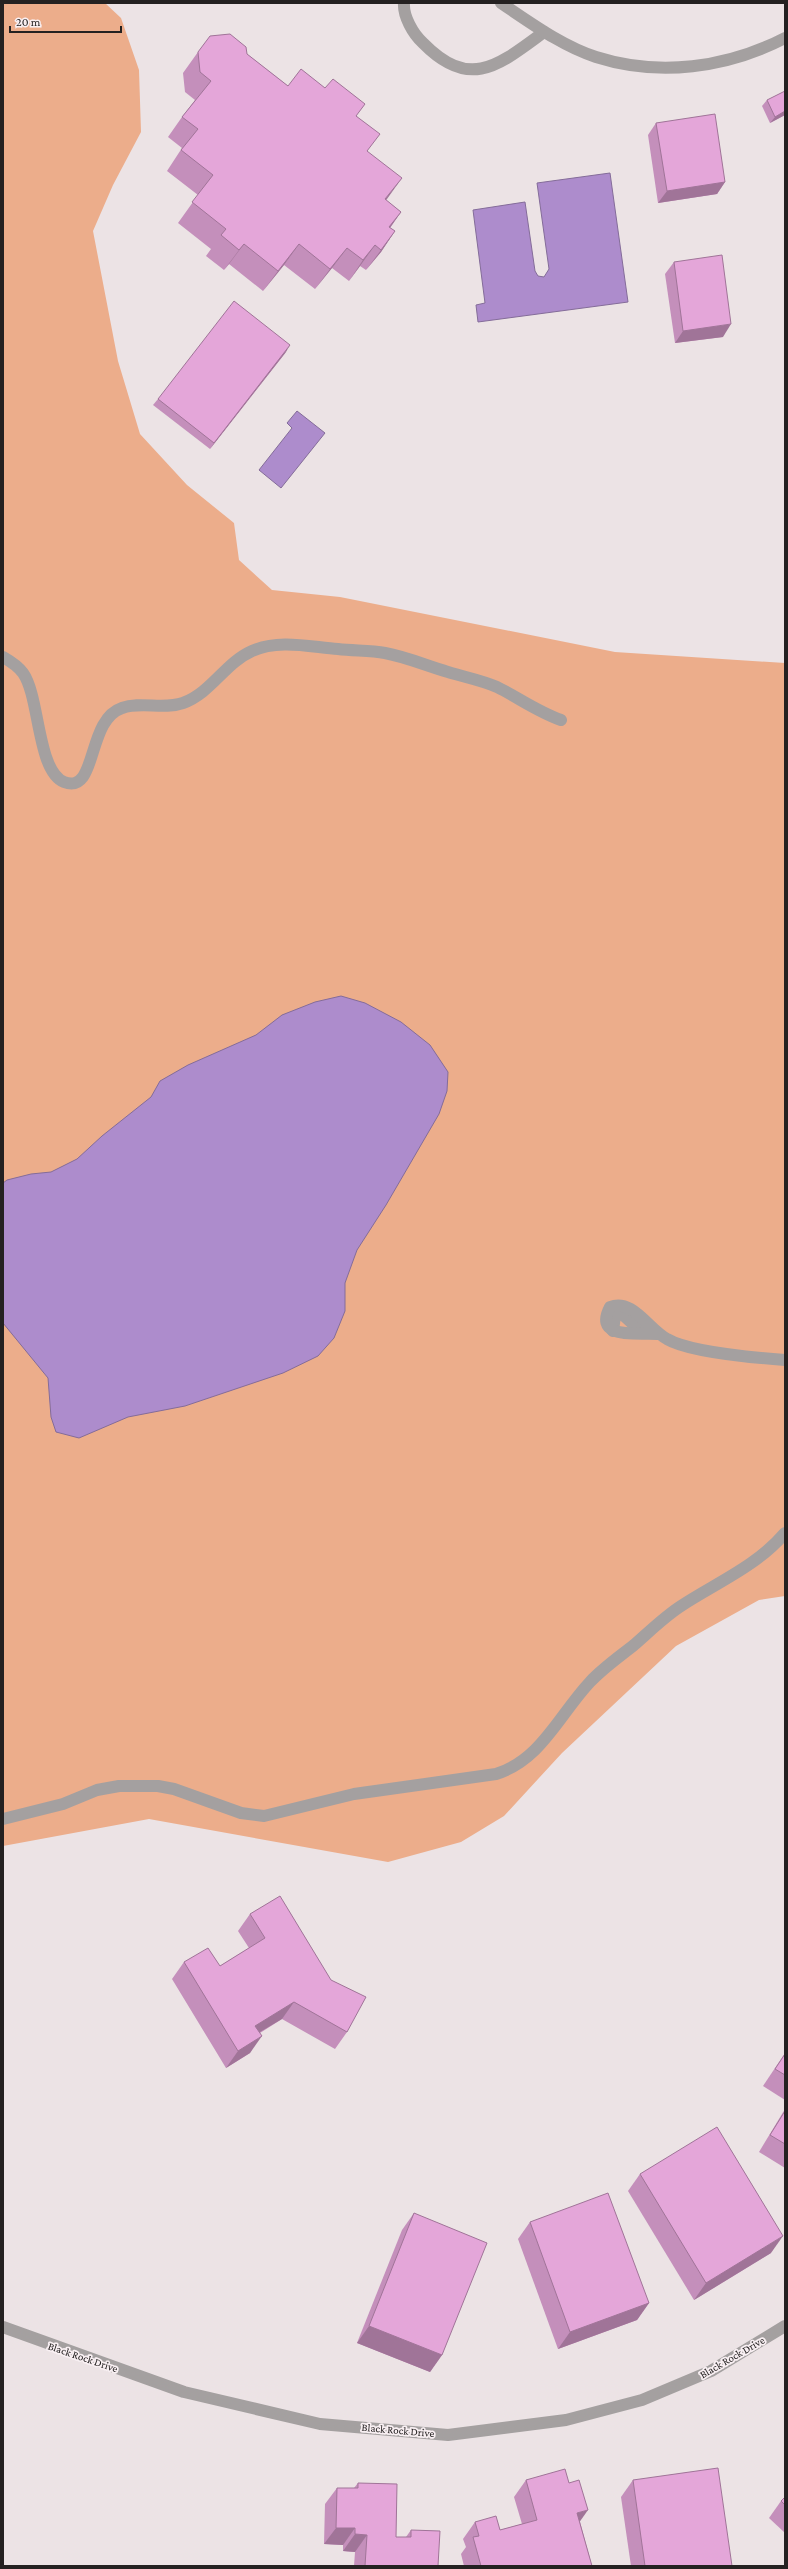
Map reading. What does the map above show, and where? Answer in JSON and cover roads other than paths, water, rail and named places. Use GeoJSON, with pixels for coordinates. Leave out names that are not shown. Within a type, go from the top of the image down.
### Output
{"type":"FeatureCollection","features":[{"type":"Feature","properties":{"kind":"street"},"geometry":{"type":"LineString","coordinates":[[404,3],[403,11],[418,38],[436,57],[459,69],[484,69],[504,61],[544,32]]}},
{"type":"Feature","properties":{"kind":"street"},"geometry":{"type":"LineString","coordinates":[[501,3],[544,32],[596,57],[647,68],[693,68],[762,50],[785,38]]}},
{"type":"Feature","properties":{"kind":"street"},"geometry":{"type":"LineString","coordinates":[[3,657],[22,672],[30,687],[46,758],[54,775],[62,782],[72,785],[81,782],[86,772],[99,729],[108,717],[122,708],[162,707],[181,704],[194,698],[236,661],[251,651],[267,646],[303,644],[386,653],[496,687],[561,720]]}},
{"type":"Feature","properties":{"kind":"street"},"geometry":{"type":"LineString","coordinates":[[659,1334],[643,1332],[621,1334],[613,1331],[606,1322],[606,1314],[610,1307],[619,1303],[628,1306],[659,1334],[684,1346],[785,1360]]}},
{"type":"Feature","properties":{"kind":"street"},"geometry":{"type":"LineString","coordinates":[[615,1316],[621,1313],[643,1332]]}},
{"type":"Feature","properties":{"kind":"street"},"geometry":{"type":"LineString","coordinates":[[613,1331],[615,1316]]}},
{"type":"Feature","properties":{"kind":"street"},"geometry":{"type":"LineString","coordinates":[[615,1316],[630,1334]]}},
{"type":"Feature","properties":{"kind":"street"},"geometry":{"type":"LineString","coordinates":[[3,1819],[63,1804],[97,1790],[129,1785],[158,1786],[174,1789],[241,1813],[264,1816],[347,1795],[496,1774],[512,1769],[528,1758],[589,1683],[607,1667],[678,1607],[764,1554],[785,1533]]}},
{"type":"Feature","properties":{"kind":"street","name":"Black Rock Drive"},"geometry":{"type":"LineString","coordinates":[[3,2328],[184,2392],[320,2424],[448,2434],[566,2420],[642,2400],[711,2371],[785,2326]]}}]}
